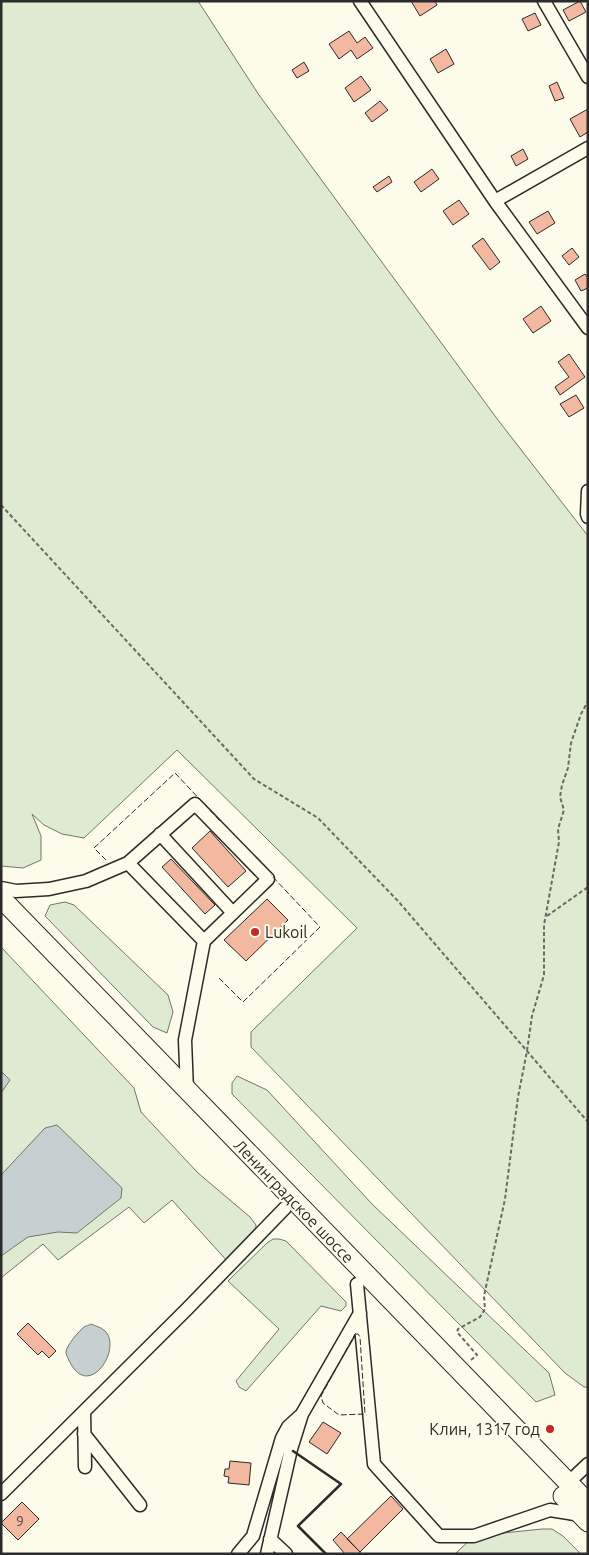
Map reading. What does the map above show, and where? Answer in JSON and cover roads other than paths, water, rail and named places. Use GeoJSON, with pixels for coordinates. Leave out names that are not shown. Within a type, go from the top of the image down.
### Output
{"type":"FeatureCollection","features":[{"type":"Feature","properties":{"kind":"highway","name":"Ленинградское шоссе"},"geometry":{"type":"LineString","coordinates":[[1,898],[568,1483],[586,1513]]}},
{"type":"Feature","properties":{"kind":"highway","name":"Ленинградское шоссе"},"geometry":{"type":"LineString","coordinates":[[1,917],[357,1284],[586,1513]]}},
{"type":"Feature","properties":{"kind":"street"},"geometry":{"type":"LineString","coordinates":[[360,1],[495,201],[588,328]]}},
{"type":"Feature","properties":{"kind":"street"},"geometry":{"type":"LineString","coordinates":[[544,1],[588,77]]}},
{"type":"Feature","properties":{"kind":"street"},"geometry":{"type":"LineString","coordinates":[[495,201],[588,148]]}},
{"type":"Feature","properties":{"kind":"street"},"geometry":{"type":"LineString","coordinates":[[588,491],[588,517]]}},
{"type":"Feature","properties":{"kind":"street"},"geometry":{"type":"LineString","coordinates":[[1,888],[16,891],[49,890],[86,881],[128,862],[195,804],[268,879],[204,941],[184,1040],[188,1090]]}},
{"type":"Feature","properties":{"kind":"street"},"geometry":{"type":"LineString","coordinates":[[160,834],[232,913]]}},
{"type":"Feature","properties":{"kind":"street"},"geometry":{"type":"LineString","coordinates":[[128,862],[204,941]]}},
{"type":"Feature","properties":{"kind":"street"},"geometry":{"type":"LineString","coordinates":[[1,1494],[187,1309],[285,1208]]}},
{"type":"Feature","properties":{"kind":"street"},"geometry":{"type":"LineString","coordinates":[[357,1284],[374,1464],[439,1536],[474,1536],[550,1510],[586,1513]]}},
{"type":"Feature","properties":{"kind":"street"},"geometry":{"type":"LineString","coordinates":[[267,1554],[291,1450],[302,1414],[360,1313]]}},
{"type":"Feature","properties":{"kind":"street"},"geometry":{"type":"LineString","coordinates":[[84,1412],[85,1467]]}},
{"type":"Feature","properties":{"kind":"street"},"geometry":{"type":"LineString","coordinates":[[238,1554],[253,1536],[282,1438],[288,1427],[302,1414]]}},
{"type":"Feature","properties":{"kind":"street"},"geometry":{"type":"LineString","coordinates":[[84,1434],[140,1505]]}},
{"type":"Feature","properties":{"kind":"street"},"geometry":{"type":"LineString","coordinates":[[568,1483],[588,1464]]}},
{"type":"Feature","properties":{"kind":"street"},"geometry":{"type":"LineString","coordinates":[[270,1540],[286,1554]]}},
{"type":"Feature","properties":{"kind":"place","name":"Lukoil"},"geometry":{"type":"Point","coordinates":[255,932]}},
{"type":"Feature","properties":{"kind":"place","name":"Клин, 1317 год"},"geometry":{"type":"Point","coordinates":[550,1429]}}]}
